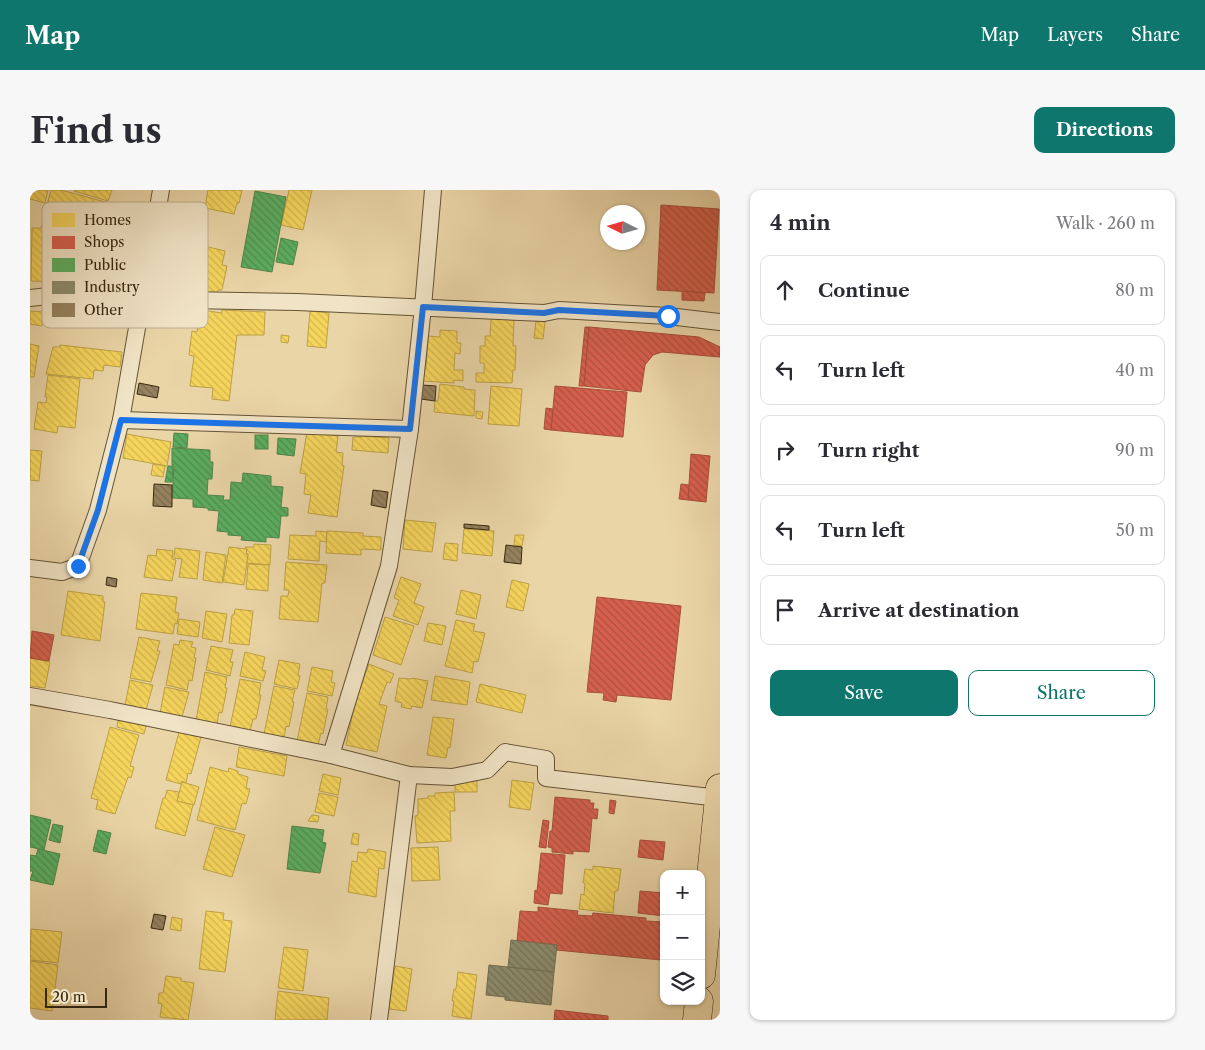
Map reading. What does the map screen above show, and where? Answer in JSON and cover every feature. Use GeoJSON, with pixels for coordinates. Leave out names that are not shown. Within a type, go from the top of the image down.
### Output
{"type":"FeatureCollection","features":[{"type":"Feature","properties":{"kind":"highway"},"geometry":{"type":"LineString","coordinates":[[703,960],[720,793]]}},
{"type":"Feature","properties":{"kind":"highway"},"geometry":{"type":"LineString","coordinates":[[697,1020],[699,1005]]}},
{"type":"Feature","properties":{"kind":"street"},"geometry":{"type":"LineString","coordinates":[[331,755],[389,566],[410,429],[433,190]]}},
{"type":"Feature","properties":{"kind":"street"},"geometry":{"type":"LineString","coordinates":[[208,300],[297,302],[544,313],[559,310],[668,316],[720,322]]}},
{"type":"Feature","properties":{"kind":"street"},"geometry":{"type":"LineString","coordinates":[[30,568],[62,572],[78,566],[98,510],[121,420],[137,328]]}},
{"type":"Feature","properties":{"kind":"street"},"geometry":{"type":"LineString","coordinates":[[121,420],[410,429]]}},
{"type":"Feature","properties":{"kind":"street"},"geometry":{"type":"LineString","coordinates":[[30,696],[331,755],[409,775],[452,778],[488,770],[505,752],[546,759],[546,778],[720,793]]}},
{"type":"Feature","properties":{"kind":"street"},"geometry":{"type":"LineString","coordinates":[[379,1020],[409,775]]}},
{"type":"Feature","properties":{"kind":"building: Homes"},"geometry":{"type":"Polygon","coordinates":[[[31,190],[48,190],[45,202],[30,199],[31,190]]]}},
{"type":"Feature","properties":{"kind":"building: Homes"},"geometry":{"type":"Polygon","coordinates":[[[51,190],[61,190],[105,202],[48,202],[51,190]]]}},
{"type":"Feature","properties":{"kind":"building: Homes"},"geometry":{"type":"Polygon","coordinates":[[[75,190],[112,190],[108,201],[75,190]]]}},
{"type":"Feature","properties":{"kind":"building: Homes"},"geometry":{"type":"Polygon","coordinates":[[[208,190],[242,190],[234,214],[208,209],[208,202],[206,202],[208,190]]]}},
{"type":"Feature","properties":{"kind":"building: Homes"},"geometry":{"type":"Polygon","coordinates":[[[289,190],[312,190],[303,230],[281,225],[289,190]]]}},
{"type":"Feature","properties":{"kind":"building: Homes"},"geometry":{"type":"Polygon","coordinates":[[[42,224],[42,281],[31,281],[32,228],[41,228],[42,224]]]}},
{"type":"Feature","properties":{"kind":"building: Homes"},"geometry":{"type":"Polygon","coordinates":[[[208,247],[225,251],[222,265],[227,266],[222,290],[218,290],[217,294],[208,293],[208,247]]]}},
{"type":"Feature","properties":{"kind":"building: Homes"},"geometry":{"type":"Polygon","coordinates":[[[222,310],[265,312],[264,335],[237,335],[229,401],[212,399],[213,388],[190,386],[194,356],[189,355],[192,331],[197,332],[198,328],[208,328],[208,311],[222,313],[222,310]]]}},
{"type":"Feature","properties":{"kind":"building: Homes"},"geometry":{"type":"Polygon","coordinates":[[[30,311],[42,312],[42,326],[30,324],[30,311]]]}},
{"type":"Feature","properties":{"kind":"building: Homes"},"geometry":{"type":"Polygon","coordinates":[[[310,311],[329,313],[326,348],[307,346],[310,311]]]}},
{"type":"Feature","properties":{"kind":"building: Homes"},"geometry":{"type":"Polygon","coordinates":[[[491,318],[514,320],[513,346],[516,346],[515,370],[513,370],[512,383],[476,382],[476,373],[484,373],[484,363],[480,363],[480,346],[485,346],[485,336],[490,336],[491,318]]]}},
{"type":"Feature","properties":{"kind":"building: Homes"},"geometry":{"type":"Polygon","coordinates":[[[536,321],[545,322],[543,339],[534,338],[536,321]]]}},
{"type":"Feature","properties":{"kind":"building: Homes"},"geometry":{"type":"Polygon","coordinates":[[[440,330],[457,331],[457,343],[461,343],[460,354],[455,353],[454,370],[463,370],[463,381],[454,380],[454,383],[422,381],[422,369],[426,369],[428,336],[440,337],[440,330]]]}},
{"type":"Feature","properties":{"kind":"building: Homes"},"geometry":{"type":"Polygon","coordinates":[[[281,335],[289,336],[288,343],[281,342],[281,335]]]}},
{"type":"Feature","properties":{"kind":"building: Homes"},"geometry":{"type":"Polygon","coordinates":[[[30,344],[39,346],[34,377],[30,377],[30,344]]]}},
{"type":"Feature","properties":{"kind":"building: Homes"},"geometry":{"type":"Polygon","coordinates":[[[60,345],[122,352],[120,367],[104,365],[103,371],[94,370],[93,379],[46,374],[53,347],[60,347],[60,345]]]}},
{"type":"Feature","properties":{"kind":"building: Homes"},"geometry":{"type":"Polygon","coordinates":[[[48,375],[80,379],[75,428],[58,426],[57,433],[34,429],[38,402],[46,403],[48,375]]]}},
{"type":"Feature","properties":{"kind":"building: Homes"},"geometry":{"type":"Polygon","coordinates":[[[440,384],[475,390],[474,416],[434,412],[435,401],[438,401],[440,384]]]}},
{"type":"Feature","properties":{"kind":"building: Homes"},"geometry":{"type":"Polygon","coordinates":[[[491,386],[522,389],[519,426],[488,424],[491,386]]]}},
{"type":"Feature","properties":{"kind":"building: Homes"},"geometry":{"type":"Polygon","coordinates":[[[476,411],[483,412],[482,419],[476,418],[476,411]]]}},
{"type":"Feature","properties":{"kind":"building: Homes"},"geometry":{"type":"Polygon","coordinates":[[[307,432],[338,436],[336,452],[343,453],[342,465],[344,466],[337,517],[308,513],[311,495],[304,494],[306,474],[300,473],[307,432]]]}},
{"type":"Feature","properties":{"kind":"building: Homes"},"geometry":{"type":"Polygon","coordinates":[[[127,434],[171,442],[167,466],[123,458],[127,434]]]}},
{"type":"Feature","properties":{"kind":"building: Homes"},"geometry":{"type":"Polygon","coordinates":[[[353,437],[389,438],[388,453],[352,450],[353,437]]]}},
{"type":"Feature","properties":{"kind":"building: Homes"},"geometry":{"type":"Polygon","coordinates":[[[30,450],[42,451],[39,481],[30,480],[30,450]]]}},
{"type":"Feature","properties":{"kind":"building: Homes"},"geometry":{"type":"Polygon","coordinates":[[[153,464],[165,466],[163,477],[151,475],[153,464]]]}},
{"type":"Feature","properties":{"kind":"building: Homes"},"geometry":{"type":"Polygon","coordinates":[[[405,520],[436,523],[432,552],[403,549],[405,520]]]}},
{"type":"Feature","properties":{"kind":"building: Homes"},"geometry":{"type":"Polygon","coordinates":[[[464,529],[494,531],[492,556],[462,553],[464,529]]]}},
{"type":"Feature","properties":{"kind":"building: Homes"},"geometry":{"type":"Polygon","coordinates":[[[316,531],[327,532],[326,542],[320,541],[319,561],[288,559],[290,535],[316,536],[316,531]]]}},
{"type":"Feature","properties":{"kind":"building: Homes"},"geometry":{"type":"Polygon","coordinates":[[[327,531],[363,533],[363,536],[381,537],[381,550],[361,549],[361,555],[326,553],[327,531]]]}},
{"type":"Feature","properties":{"kind":"building: Homes"},"geometry":{"type":"Polygon","coordinates":[[[515,535],[524,535],[522,546],[514,545],[515,535]]]}},
{"type":"Feature","properties":{"kind":"building: Homes"},"geometry":{"type":"Polygon","coordinates":[[[445,543],[458,544],[457,561],[443,559],[445,543]]]}},
{"type":"Feature","properties":{"kind":"building: Homes"},"geometry":{"type":"Polygon","coordinates":[[[254,544],[271,545],[270,565],[247,563],[248,554],[246,554],[247,549],[245,547],[254,547],[254,544]]]}},
{"type":"Feature","properties":{"kind":"building: Homes"},"geometry":{"type":"Polygon","coordinates":[[[229,547],[247,549],[244,585],[223,582],[229,547]]]}},
{"type":"Feature","properties":{"kind":"building: Homes"},"geometry":{"type":"Polygon","coordinates":[[[175,548],[200,551],[197,579],[179,577],[182,559],[174,558],[175,548]]]}},
{"type":"Feature","properties":{"kind":"building: Homes"},"geometry":{"type":"Polygon","coordinates":[[[157,549],[173,551],[172,559],[176,560],[172,581],[144,577],[148,555],[156,556],[157,549]]]}},
{"type":"Feature","properties":{"kind":"building: Homes"},"geometry":{"type":"Polygon","coordinates":[[[206,552],[226,555],[222,583],[203,580],[206,552]]]}},
{"type":"Feature","properties":{"kind":"building: Homes"},"geometry":{"type":"Polygon","coordinates":[[[286,562],[327,565],[325,583],[322,583],[318,622],[279,619],[281,596],[288,596],[289,590],[284,590],[286,562]]]}},
{"type":"Feature","properties":{"kind":"building: Homes"},"geometry":{"type":"Polygon","coordinates":[[[248,564],[269,565],[268,591],[246,589],[248,564]]]}},
{"type":"Feature","properties":{"kind":"building: Homes"},"geometry":{"type":"Polygon","coordinates":[[[401,577],[421,584],[414,603],[424,607],[418,625],[393,616],[399,600],[394,598],[401,577]]]}},
{"type":"Feature","properties":{"kind":"building: Homes"},"geometry":{"type":"Polygon","coordinates":[[[512,580],[529,584],[523,611],[506,607],[512,580]]]}},
{"type":"Feature","properties":{"kind":"building: Homes"},"geometry":{"type":"Polygon","coordinates":[[[461,590],[481,595],[476,619],[456,614],[461,590]]]}},
{"type":"Feature","properties":{"kind":"building: Homes"},"geometry":{"type":"Polygon","coordinates":[[[68,591],[103,596],[103,602],[105,602],[100,641],[61,635],[68,591]]]}},
{"type":"Feature","properties":{"kind":"building: Homes"},"geometry":{"type":"Polygon","coordinates":[[[141,593],[177,597],[175,612],[179,613],[173,634],[136,629],[141,593]]]}},
{"type":"Feature","properties":{"kind":"building: Homes"},"geometry":{"type":"Polygon","coordinates":[[[235,609],[253,611],[249,645],[229,643],[232,615],[234,615],[235,609]]]}},
{"type":"Feature","properties":{"kind":"building: Homes"},"geometry":{"type":"Polygon","coordinates":[[[206,611],[227,614],[222,642],[202,638],[206,611]]]}},
{"type":"Feature","properties":{"kind":"building: Homes"},"geometry":{"type":"Polygon","coordinates":[[[385,617],[414,626],[401,665],[373,655],[385,617]]]}},
{"type":"Feature","properties":{"kind":"building: Homes"},"geometry":{"type":"Polygon","coordinates":[[[179,619],[200,622],[198,637],[177,634],[179,619]]]}},
{"type":"Feature","properties":{"kind":"building: Homes"},"geometry":{"type":"Polygon","coordinates":[[[456,620],[475,624],[473,631],[485,633],[478,662],[474,661],[472,673],[445,666],[456,620]]]}},
{"type":"Feature","properties":{"kind":"building: Homes"},"geometry":{"type":"Polygon","coordinates":[[[428,623],[446,626],[442,645],[424,641],[428,623]]]}},
{"type":"Feature","properties":{"kind":"building: Homes"},"geometry":{"type":"Polygon","coordinates":[[[139,637],[160,641],[157,651],[160,651],[151,682],[130,678],[139,637]]]}},
{"type":"Feature","properties":{"kind":"building: Homes"},"geometry":{"type":"Polygon","coordinates":[[[180,640],[193,642],[191,647],[196,648],[192,681],[189,680],[187,690],[166,685],[174,644],[179,645],[180,640]]]}},
{"type":"Feature","properties":{"kind":"building: Homes"},"geometry":{"type":"Polygon","coordinates":[[[211,646],[233,650],[230,662],[233,662],[230,676],[206,670],[211,646]]]}},
{"type":"Feature","properties":{"kind":"building: Homes"},"geometry":{"type":"Polygon","coordinates":[[[245,652],[265,657],[262,670],[266,671],[263,681],[240,676],[245,652]]]}},
{"type":"Feature","properties":{"kind":"building: Homes"},"geometry":{"type":"Polygon","coordinates":[[[30,658],[50,662],[45,688],[30,686],[30,658]]]}},
{"type":"Feature","properties":{"kind":"building: Homes"},"geometry":{"type":"Polygon","coordinates":[[[279,660],[300,664],[297,689],[274,684],[279,660]]]}},
{"type":"Feature","properties":{"kind":"building: Homes"},"geometry":{"type":"Polygon","coordinates":[[[369,664],[394,674],[390,683],[387,682],[379,704],[387,706],[377,752],[346,745],[356,699],[369,664]]]}},
{"type":"Feature","properties":{"kind":"building: Homes"},"geometry":{"type":"Polygon","coordinates":[[[312,667],[333,671],[331,682],[335,683],[332,696],[307,691],[312,667]]]}},
{"type":"Feature","properties":{"kind":"building: Homes"},"geometry":{"type":"Polygon","coordinates":[[[205,672],[227,677],[225,688],[227,688],[222,713],[219,712],[217,724],[196,720],[205,672]]]}},
{"type":"Feature","properties":{"kind":"building: Homes"},"geometry":{"type":"Polygon","coordinates":[[[435,676],[470,682],[467,705],[431,700],[435,676]]]}},
{"type":"Feature","properties":{"kind":"building: Homes"},"geometry":{"type":"Polygon","coordinates":[[[399,678],[428,681],[422,708],[412,706],[411,709],[401,707],[402,703],[395,701],[399,678]]]}},
{"type":"Feature","properties":{"kind":"building: Homes"},"geometry":{"type":"Polygon","coordinates":[[[240,679],[261,683],[259,695],[261,695],[256,719],[253,719],[250,731],[230,727],[240,679]]]}},
{"type":"Feature","properties":{"kind":"building: Homes"},"geometry":{"type":"Polygon","coordinates":[[[130,680],[153,685],[146,710],[125,705],[130,680]]]}},
{"type":"Feature","properties":{"kind":"building: Homes"},"geometry":{"type":"Polygon","coordinates":[[[480,684],[526,695],[522,713],[476,702],[480,684]]]}},
{"type":"Feature","properties":{"kind":"building: Homes"},"geometry":{"type":"Polygon","coordinates":[[[274,686],[295,690],[289,727],[286,726],[284,738],[264,734],[274,686]]]}},
{"type":"Feature","properties":{"kind":"building: Homes"},"geometry":{"type":"Polygon","coordinates":[[[165,687],[189,692],[182,717],[160,713],[165,687]]]}},
{"type":"Feature","properties":{"kind":"building: Homes"},"geometry":{"type":"Polygon","coordinates":[[[307,693],[328,697],[326,709],[328,709],[323,734],[321,733],[318,745],[297,741],[307,693]]]}},
{"type":"Feature","properties":{"kind":"building: Homes"},"geometry":{"type":"Polygon","coordinates":[[[433,717],[454,719],[450,748],[448,747],[446,758],[427,755],[433,717]]]}},
{"type":"Feature","properties":{"kind":"building: Homes"},"geometry":{"type":"Polygon","coordinates":[[[118,720],[146,726],[144,734],[117,727],[118,720]]]}},
{"type":"Feature","properties":{"kind":"building: Homes"},"geometry":{"type":"Polygon","coordinates":[[[110,727],[139,735],[130,766],[134,767],[131,778],[128,777],[115,814],[96,809],[98,800],[91,798],[110,727]]]}},
{"type":"Feature","properties":{"kind":"building: Homes"},"geometry":{"type":"Polygon","coordinates":[[[179,732],[201,737],[191,774],[188,773],[186,783],[182,781],[181,784],[166,780],[179,732]]]}},
{"type":"Feature","properties":{"kind":"building: Homes"},"geometry":{"type":"Polygon","coordinates":[[[239,747],[287,756],[284,776],[236,767],[239,747]]]}},
{"type":"Feature","properties":{"kind":"building: Homes"},"geometry":{"type":"Polygon","coordinates":[[[210,767],[228,772],[229,768],[238,771],[238,774],[248,777],[246,788],[250,789],[246,804],[242,803],[235,830],[197,820],[210,767]]]}},
{"type":"Feature","properties":{"kind":"building: Homes"},"geometry":{"type":"Polygon","coordinates":[[[323,774],[341,778],[338,795],[319,791],[323,774]]]}},
{"type":"Feature","properties":{"kind":"building: Homes"},"geometry":{"type":"Polygon","coordinates":[[[512,780],[534,783],[530,810],[509,807],[512,780]]]}},
{"type":"Feature","properties":{"kind":"building: Homes"},"geometry":{"type":"Polygon","coordinates":[[[477,781],[477,792],[455,792],[455,782],[477,781]]]}},
{"type":"Feature","properties":{"kind":"building: Homes"},"geometry":{"type":"Polygon","coordinates":[[[182,782],[199,787],[194,805],[177,801],[182,782]]]}},
{"type":"Feature","properties":{"kind":"building: Homes"},"geometry":{"type":"Polygon","coordinates":[[[167,790],[179,792],[177,801],[193,805],[185,836],[155,828],[167,790]]]}},
{"type":"Feature","properties":{"kind":"building: Homes"},"geometry":{"type":"Polygon","coordinates":[[[454,792],[455,811],[450,811],[451,841],[417,843],[415,816],[418,815],[418,799],[435,796],[435,793],[454,792]]]}},
{"type":"Feature","properties":{"kind":"building: Homes"},"geometry":{"type":"Polygon","coordinates":[[[319,793],[338,797],[334,816],[315,812],[319,793]]]}},
{"type":"Feature","properties":{"kind":"building: Homes"},"geometry":{"type":"Polygon","coordinates":[[[312,815],[319,816],[318,822],[308,821],[312,815]]]}},
{"type":"Feature","properties":{"kind":"building: Homes"},"geometry":{"type":"Polygon","coordinates":[[[215,827],[245,835],[232,877],[203,869],[215,827]]]}},
{"type":"Feature","properties":{"kind":"building: Homes"},"geometry":{"type":"Polygon","coordinates":[[[353,833],[359,834],[358,845],[351,844],[353,833]]]}},
{"type":"Feature","properties":{"kind":"building: Homes"},"geometry":{"type":"Polygon","coordinates":[[[438,847],[440,880],[412,881],[411,848],[438,847]]]}},
{"type":"Feature","properties":{"kind":"building: Homes"},"geometry":{"type":"Polygon","coordinates":[[[368,849],[386,852],[384,869],[379,868],[376,897],[348,892],[352,861],[357,862],[358,852],[367,853],[368,849]]]}},
{"type":"Feature","properties":{"kind":"building: Homes"},"geometry":{"type":"Polygon","coordinates":[[[593,866],[621,869],[618,891],[615,891],[613,913],[579,909],[581,894],[584,895],[585,869],[593,870],[593,866]]]}},
{"type":"Feature","properties":{"kind":"building: Homes"},"geometry":{"type":"Polygon","coordinates":[[[206,911],[224,913],[223,920],[232,921],[225,972],[199,969],[206,911]]]}},
{"type":"Feature","properties":{"kind":"building: Homes"},"geometry":{"type":"Polygon","coordinates":[[[172,917],[182,919],[181,931],[170,929],[172,917]]]}},
{"type":"Feature","properties":{"kind":"building: Homes"},"geometry":{"type":"Polygon","coordinates":[[[31,929],[62,932],[58,963],[30,960],[31,929]]]}},
{"type":"Feature","properties":{"kind":"building: Homes"},"geometry":{"type":"Polygon","coordinates":[[[284,947],[308,950],[303,991],[278,988],[284,947]]]}},
{"type":"Feature","properties":{"kind":"building: Homes"},"geometry":{"type":"Polygon","coordinates":[[[30,961],[58,965],[52,1011],[30,1008],[30,961]]]}},
{"type":"Feature","properties":{"kind":"building: Homes"},"geometry":{"type":"Polygon","coordinates":[[[395,966],[412,969],[406,1011],[389,1009],[395,966]]]}},
{"type":"Feature","properties":{"kind":"building: Homes"},"geometry":{"type":"Polygon","coordinates":[[[458,972],[477,975],[471,1019],[452,1016],[454,1001],[452,1001],[458,972]]]}},
{"type":"Feature","properties":{"kind":"building: Homes"},"geometry":{"type":"Polygon","coordinates":[[[166,976],[181,978],[181,981],[194,983],[188,1020],[160,1017],[162,1004],[158,1003],[159,993],[163,993],[166,976]]]}},
{"type":"Feature","properties":{"kind":"building: Homes"},"geometry":{"type":"Polygon","coordinates":[[[278,991],[329,998],[327,1020],[275,1020],[278,991]]]}},
{"type":"Feature","properties":{"kind":"building: Shops"},"geometry":{"type":"Polygon","coordinates":[[[661,205],[719,209],[714,293],[657,290],[661,205]]]}},
{"type":"Feature","properties":{"kind":"building: Shops"},"geometry":{"type":"Polygon","coordinates":[[[682,291],[705,293],[704,301],[682,300],[682,291]]]}},
{"type":"Feature","properties":{"kind":"building: Shops"},"geometry":{"type":"Polygon","coordinates":[[[585,327],[589,327],[584,386],[579,386],[585,327]]]}},
{"type":"Feature","properties":{"kind":"building: Shops"},"geometry":{"type":"Polygon","coordinates":[[[589,327],[699,337],[720,347],[720,357],[662,352],[653,355],[645,365],[641,392],[584,386],[589,327]]]}},
{"type":"Feature","properties":{"kind":"building: Shops"},"geometry":{"type":"Polygon","coordinates":[[[555,386],[627,392],[623,437],[551,430],[555,386]]]}},
{"type":"Feature","properties":{"kind":"building: Shops"},"geometry":{"type":"Polygon","coordinates":[[[546,408],[553,409],[551,430],[544,429],[546,408]]]}},
{"type":"Feature","properties":{"kind":"building: Shops"},"geometry":{"type":"Polygon","coordinates":[[[691,454],[710,456],[706,502],[688,500],[691,454]]]}},
{"type":"Feature","properties":{"kind":"building: Shops"},"geometry":{"type":"Polygon","coordinates":[[[681,484],[689,485],[688,500],[679,499],[681,484]]]}},
{"type":"Feature","properties":{"kind":"building: Shops"},"geometry":{"type":"Polygon","coordinates":[[[597,597],[681,606],[671,700],[617,695],[616,702],[603,700],[604,693],[587,692],[597,597]]]}},
{"type":"Feature","properties":{"kind":"building: Shops"},"geometry":{"type":"Polygon","coordinates":[[[32,631],[54,635],[49,661],[30,658],[32,631]]]}},
{"type":"Feature","properties":{"kind":"building: Shops"},"geometry":{"type":"Polygon","coordinates":[[[555,797],[590,800],[590,803],[594,803],[593,809],[598,809],[597,819],[592,818],[589,852],[573,851],[573,854],[552,852],[552,848],[548,847],[550,831],[552,831],[555,797]]]}},
{"type":"Feature","properties":{"kind":"building: Shops"},"geometry":{"type":"Polygon","coordinates":[[[610,800],[616,801],[614,814],[609,813],[610,800]]]}},
{"type":"Feature","properties":{"kind":"building: Shops"},"geometry":{"type":"Polygon","coordinates":[[[543,820],[549,821],[546,848],[539,847],[543,820]]]}},
{"type":"Feature","properties":{"kind":"building: Shops"},"geometry":{"type":"Polygon","coordinates":[[[640,840],[665,842],[663,860],[638,857],[640,840]]]}},
{"type":"Feature","properties":{"kind":"building: Shops"},"geometry":{"type":"Polygon","coordinates":[[[541,853],[565,855],[562,894],[550,893],[548,905],[534,903],[541,853]]]}},
{"type":"Feature","properties":{"kind":"building: Shops"},"geometry":{"type":"Polygon","coordinates":[[[640,891],[660,893],[660,916],[638,913],[640,891]]]}},
{"type":"Feature","properties":{"kind":"building: Shops"},"geometry":{"type":"Polygon","coordinates":[[[538,907],[578,911],[577,915],[592,916],[593,913],[646,918],[646,921],[660,922],[660,960],[556,950],[557,945],[517,941],[520,911],[538,912],[538,907]]]}},
{"type":"Feature","properties":{"kind":"building: Shops"},"geometry":{"type":"Polygon","coordinates":[[[555,1010],[608,1016],[608,1020],[554,1020],[555,1010]]]}},
{"type":"Feature","properties":{"kind":"building: Public"},"geometry":{"type":"Polygon","coordinates":[[[255,191],[286,197],[272,272],[241,267],[255,191]]]}},
{"type":"Feature","properties":{"kind":"building: Public"},"geometry":{"type":"Polygon","coordinates":[[[281,238],[298,242],[293,265],[276,262],[281,238]]]}},
{"type":"Feature","properties":{"kind":"building: Public"},"geometry":{"type":"Polygon","coordinates":[[[174,433],[188,434],[187,448],[173,447],[174,433]]]}},
{"type":"Feature","properties":{"kind":"building: Public"},"geometry":{"type":"Polygon","coordinates":[[[255,435],[268,435],[268,449],[255,449],[255,435]]]}},
{"type":"Feature","properties":{"kind":"building: Public"},"geometry":{"type":"Polygon","coordinates":[[[278,438],[296,439],[294,456],[277,454],[278,438]]]}},
{"type":"Feature","properties":{"kind":"building: Public"},"geometry":{"type":"Polygon","coordinates":[[[172,448],[210,450],[210,462],[213,462],[212,479],[208,479],[207,495],[224,496],[223,500],[230,500],[231,482],[242,483],[243,473],[271,476],[271,486],[283,487],[281,507],[288,508],[288,516],[281,516],[279,538],[266,537],[266,542],[241,540],[242,536],[228,535],[228,532],[217,531],[219,511],[193,507],[193,499],[172,498],[174,465],[172,465],[172,448]]]}},
{"type":"Feature","properties":{"kind":"building: Public"},"geometry":{"type":"Polygon","coordinates":[[[168,466],[173,466],[172,482],[165,482],[168,466]]]}},
{"type":"Feature","properties":{"kind":"building: Public"},"geometry":{"type":"Polygon","coordinates":[[[30,815],[51,820],[44,850],[30,847],[30,815]]]}},
{"type":"Feature","properties":{"kind":"building: Public"},"geometry":{"type":"Polygon","coordinates":[[[53,824],[63,826],[60,843],[49,840],[53,824]]]}},
{"type":"Feature","properties":{"kind":"building: Public"},"geometry":{"type":"Polygon","coordinates":[[[292,826],[324,830],[322,842],[326,843],[320,873],[287,869],[292,826]]]}},
{"type":"Feature","properties":{"kind":"building: Public"},"geometry":{"type":"Polygon","coordinates":[[[98,830],[111,833],[106,854],[93,851],[98,830]]]}},
{"type":"Feature","properties":{"kind":"building: Public"},"geometry":{"type":"Polygon","coordinates":[[[38,849],[60,854],[53,885],[30,880],[33,871],[30,871],[30,855],[36,856],[38,849]]]}},
{"type":"Feature","properties":{"kind":"building: Industry"},"geometry":{"type":"Polygon","coordinates":[[[511,940],[557,945],[554,972],[508,967],[511,940]]]}},
{"type":"Feature","properties":{"kind":"building: Industry"},"geometry":{"type":"Polygon","coordinates":[[[489,965],[554,972],[551,1005],[505,1000],[505,997],[486,995],[489,965]]]}},
{"type":"Feature","properties":{"kind":"building: Other"},"geometry":{"type":"Polygon","coordinates":[[[139,383],[159,387],[157,398],[137,394],[139,383]]]}},
{"type":"Feature","properties":{"kind":"building: Other"},"geometry":{"type":"Polygon","coordinates":[[[422,385],[436,386],[435,401],[421,399],[422,385]]]}},
{"type":"Feature","properties":{"kind":"building: Other"},"geometry":{"type":"Polygon","coordinates":[[[154,484],[172,485],[172,507],[153,506],[154,484]]]}},
{"type":"Feature","properties":{"kind":"building: Other"},"geometry":{"type":"Polygon","coordinates":[[[373,490],[388,492],[386,508],[371,505],[373,490]]]}},
{"type":"Feature","properties":{"kind":"building: Other"},"geometry":{"type":"Polygon","coordinates":[[[464,524],[489,526],[489,530],[464,528],[464,524]]]}},
{"type":"Feature","properties":{"kind":"building: Other"},"geometry":{"type":"Polygon","coordinates":[[[506,545],[522,547],[521,564],[504,562],[506,545]]]}},
{"type":"Feature","properties":{"kind":"building: Other"},"geometry":{"type":"Polygon","coordinates":[[[107,577],[117,579],[116,587],[106,585],[107,577]]]}},
{"type":"Feature","properties":{"kind":"building: Other"},"geometry":{"type":"Polygon","coordinates":[[[154,914],[166,916],[163,930],[151,928],[154,914]]]}},
{"type":"Feature","properties":{"kind":"route"},"geometry":{"type":"LineString","coordinates":[[78,566],[98,510],[121,420],[410,429],[423,307],[544,313],[559,310],[668,316]]}}]}
